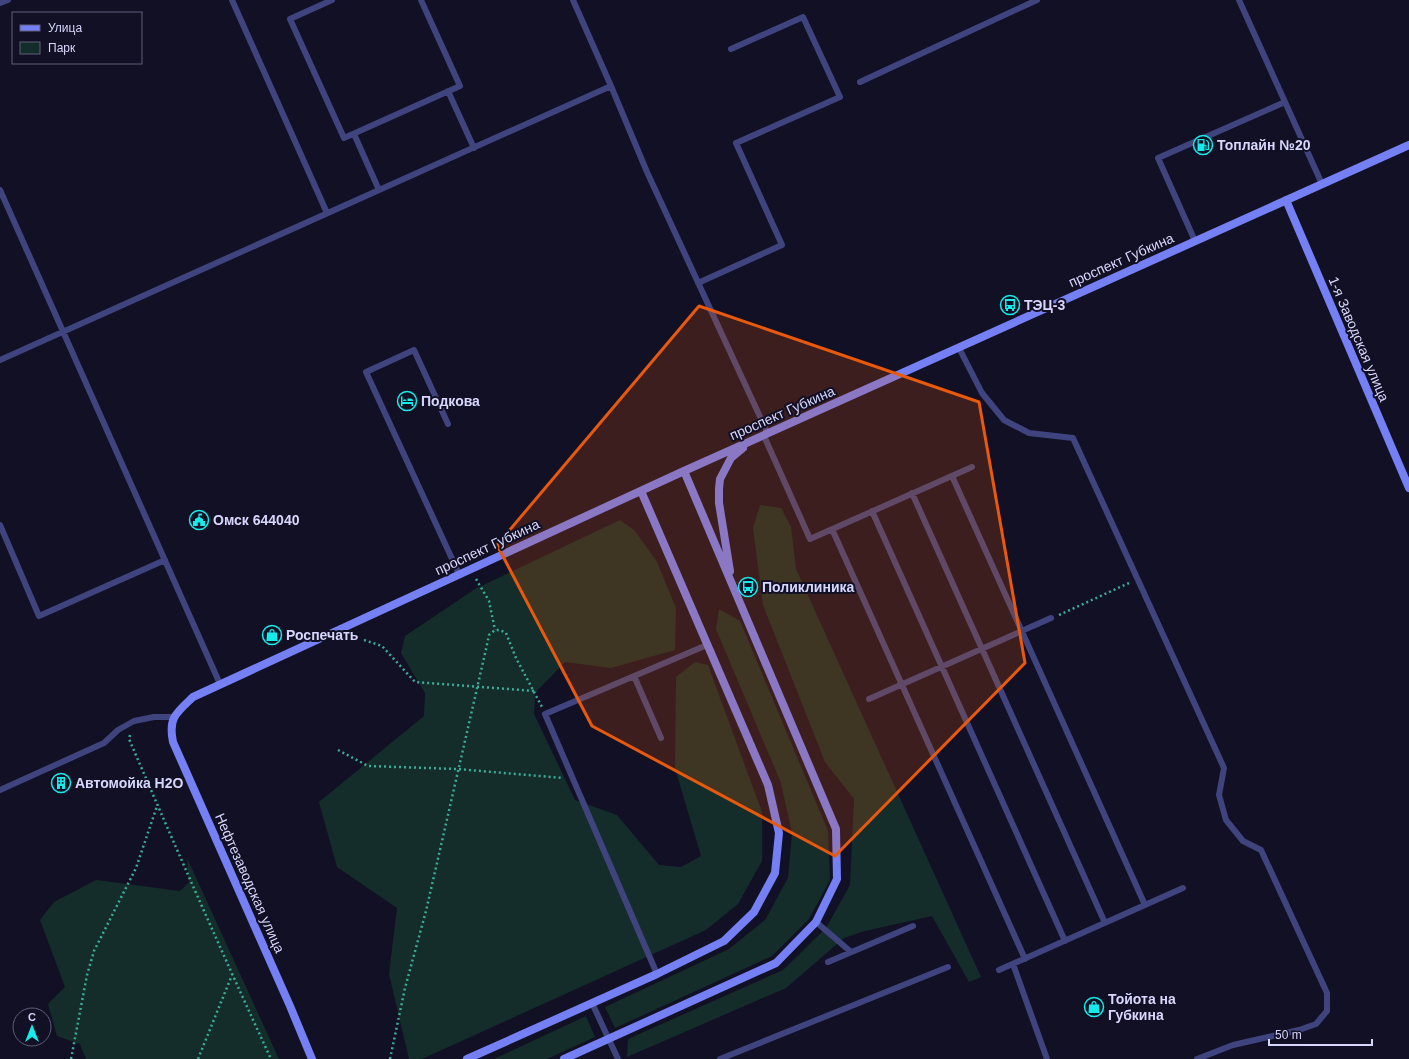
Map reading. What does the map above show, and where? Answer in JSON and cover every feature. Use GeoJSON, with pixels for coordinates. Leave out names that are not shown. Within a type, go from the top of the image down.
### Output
{"type":"FeatureCollection","features":[{"type":"Feature","properties":{"kind":"main road","name":"проспект Губкина"},"geometry":{"type":"LineString","coordinates":[[174,717],[193,697],[220,684],[684,471],[1409,145]]}},
{"type":"Feature","properties":{"kind":"main road","name":"1-я Заводская улица"},"geometry":{"type":"LineString","coordinates":[[1286,200],[1408,485]]}},
{"type":"Feature","properties":{"kind":"main road"},"geometry":{"type":"LineString","coordinates":[[732,584],[718,489],[720,479],[730,458],[753,441]]}},
{"type":"Feature","properties":{"kind":"main road"},"geometry":{"type":"LineString","coordinates":[[564,1059],[776,963],[816,922],[837,880],[836,829],[684,471]]}},
{"type":"Feature","properties":{"kind":"main road"},"geometry":{"type":"LineString","coordinates":[[467,1059],[657,974],[724,941],[754,912],[775,874],[779,833],[768,786],[641,491]]}},
{"type":"Feature","properties":{"kind":"main road","name":"Нефтезаводская улица"},"geometry":{"type":"LineString","coordinates":[[174,717],[171,730],[173,742],[312,1059]]}},
{"type":"Feature","properties":{"kind":"lane"},"geometry":{"type":"LineString","coordinates":[[0,3],[8,0]]}},
{"type":"Feature","properties":{"kind":"lane"},"geometry":{"type":"LineString","coordinates":[[232,0],[328,213]]}},
{"type":"Feature","properties":{"kind":"lane"},"geometry":{"type":"LineString","coordinates":[[332,0],[290,19],[344,138],[460,86],[421,0]]}},
{"type":"Feature","properties":{"kind":"lane"},"geometry":{"type":"LineString","coordinates":[[573,0],[647,172],[766,435],[810,539],[972,467]]}},
{"type":"Feature","properties":{"kind":"lane"},"geometry":{"type":"LineString","coordinates":[[1020,0],[1023,6]]}},
{"type":"Feature","properties":{"kind":"lane"},"geometry":{"type":"LineString","coordinates":[[860,82],[1037,0]]}},
{"type":"Feature","properties":{"kind":"lane"},"geometry":{"type":"LineString","coordinates":[[1239,0],[1322,184]]}},
{"type":"Feature","properties":{"kind":"lane"},"geometry":{"type":"LineString","coordinates":[[698,282],[782,245],[736,143],[840,97],[803,17],[731,49]]}},
{"type":"Feature","properties":{"kind":"lane"},"geometry":{"type":"LineString","coordinates":[[0,360],[611,86]]}},
{"type":"Feature","properties":{"kind":"lane"},"geometry":{"type":"LineString","coordinates":[[448,92],[474,148]]}},
{"type":"Feature","properties":{"kind":"lane"},"geometry":{"type":"LineString","coordinates":[[1195,241],[1158,158],[1285,102]]}},
{"type":"Feature","properties":{"kind":"lane"},"geometry":{"type":"LineString","coordinates":[[354,134],[379,190]]}},
{"type":"Feature","properties":{"kind":"lane"},"geometry":{"type":"LineString","coordinates":[[0,190],[220,684]]}},
{"type":"Feature","properties":{"kind":"lane"},"geometry":{"type":"LineString","coordinates":[[958,348],[982,393],[1004,420],[1029,433],[1073,438],[1224,768],[1220,795],[1226,820],[1243,841],[1261,850],[1327,993],[1327,1011],[1316,1024],[1299,1030],[1233,1045],[1197,1059]]}},
{"type":"Feature","properties":{"kind":"lane"},"geometry":{"type":"LineString","coordinates":[[448,424],[414,350],[366,372],[459,574]]}},
{"type":"Feature","properties":{"kind":"lane"},"geometry":{"type":"LineString","coordinates":[[952,476],[1145,905]]}},
{"type":"Feature","properties":{"kind":"lane"},"geometry":{"type":"LineString","coordinates":[[912,493],[1105,923]]}},
{"type":"Feature","properties":{"kind":"lane"},"geometry":{"type":"LineString","coordinates":[[872,511],[1065,941]]}},
{"type":"Feature","properties":{"kind":"lane"},"geometry":{"type":"LineString","coordinates":[[0,526],[39,616],[165,560]]}},
{"type":"Feature","properties":{"kind":"lane"},"geometry":{"type":"LineString","coordinates":[[832,529],[1025,958]]}},
{"type":"Feature","properties":{"kind":"lane"},"geometry":{"type":"LineString","coordinates":[[870,699],[1051,618]]}},
{"type":"Feature","properties":{"kind":"lane"},"geometry":{"type":"LineString","coordinates":[[657,974],[545,714],[707,645]]}},
{"type":"Feature","properties":{"kind":"lane"},"geometry":{"type":"LineString","coordinates":[[634,676],[661,738]]}},
{"type":"Feature","properties":{"kind":"lane"},"geometry":{"type":"LineString","coordinates":[[0,790],[104,743],[118,730],[134,721],[154,717],[174,717]]}},
{"type":"Feature","properties":{"kind":"lane"},"geometry":{"type":"LineString","coordinates":[[999,970],[1184,888]]}},
{"type":"Feature","properties":{"kind":"lane"},"geometry":{"type":"LineString","coordinates":[[816,922],[851,952]]}},
{"type":"Feature","properties":{"kind":"lane"},"geometry":{"type":"LineString","coordinates":[[828,962],[913,926]]}},
{"type":"Feature","properties":{"kind":"lane"},"geometry":{"type":"LineString","coordinates":[[1013,964],[1047,1059]]}},
{"type":"Feature","properties":{"kind":"lane"},"geometry":{"type":"LineString","coordinates":[[720,1059],[948,967]]}},
{"type":"Feature","properties":{"kind":"lane"},"geometry":{"type":"LineString","coordinates":[[592,1003],[618,1059]]}},
{"type":"Feature","properties":{"kind":"path"},"geometry":{"type":"LineString","coordinates":[[470,569],[489,601],[495,630]]}},
{"type":"Feature","properties":{"kind":"path"},"geometry":{"type":"LineString","coordinates":[[1051,618],[1138,580]]}},
{"type":"Feature","properties":{"kind":"path"},"geometry":{"type":"LineString","coordinates":[[390,1059],[405,988],[426,911],[457,769],[489,635],[495,630],[500,630],[506,633],[516,658],[545,714]]}},
{"type":"Feature","properties":{"kind":"path"},"geometry":{"type":"LineString","coordinates":[[364,640],[382,646],[415,682],[534,691]]}},
{"type":"Feature","properties":{"kind":"path"},"geometry":{"type":"LineString","coordinates":[[134,721],[129,739],[271,1059]]}},
{"type":"Feature","properties":{"kind":"path"},"geometry":{"type":"LineString","coordinates":[[338,750],[368,766],[457,769],[573,778]]}},
{"type":"Feature","properties":{"kind":"path"},"geometry":{"type":"LineString","coordinates":[[71,1059],[87,975],[94,951],[136,868],[158,805]]}},
{"type":"Feature","properties":{"kind":"path"},"geometry":{"type":"LineString","coordinates":[[198,1059],[232,974]]}},
{"type":"Feature","properties":{"kind":"highlighted area"},"geometry":{"type":"Polygon","coordinates":[[[699,306],[979,402],[1025,663],[835,856],[592,726],[497,545],[699,306]]]}},
{"type":"Feature","properties":{"kind":"green space"},"geometry":{"type":"Polygon","coordinates":[[[760,505],[781,508],[791,527],[796,569],[981,977],[969,982],[932,916],[865,931],[844,938],[786,988],[627,1057],[628,1039],[783,970],[826,928],[850,885],[854,799],[825,762],[763,605],[753,528],[760,505]]]}},
{"type":"Feature","properties":{"kind":"green space"},"geometry":{"type":"Polygon","coordinates":[[[620,520],[635,531],[657,562],[676,608],[675,650],[611,668],[565,662],[535,693],[534,714],[575,800],[617,815],[659,865],[681,867],[701,856],[675,768],[676,677],[695,662],[708,665],[762,812],[762,861],[738,904],[706,930],[422,1059],[409,1059],[389,974],[397,908],[337,867],[319,802],[424,716],[425,693],[401,653],[405,636],[475,589],[620,520]]]}},
{"type":"Feature","properties":{"kind":"green space"},"geometry":{"type":"Polygon","coordinates":[[[719,609],[740,621],[828,831],[830,880],[809,919],[772,956],[615,1028],[605,1007],[729,949],[765,920],[788,878],[792,833],[781,783],[716,629],[719,609]]]}},
{"type":"Feature","properties":{"kind":"green space"},"geometry":{"type":"Polygon","coordinates":[[[187,858],[279,1059],[86,1059],[80,1044],[57,1036],[52,1018],[52,1007],[49,1007],[48,1004],[65,987],[40,920],[54,902],[96,880],[180,891],[189,882],[187,858]]]}},
{"type":"Feature","properties":{"kind":"green space"},"geometry":{"type":"Polygon","coordinates":[[[586,1016],[595,1037],[547,1059],[494,1059],[586,1016]]]}},
{"type":"Feature","properties":{"kind":"place","name":"Топлайн №20"},"geometry":{"type":"Point","coordinates":[1203,145]}},
{"type":"Feature","properties":{"kind":"place","name":"ТЭЦ-3"},"geometry":{"type":"Point","coordinates":[1010,305]}},
{"type":"Feature","properties":{"kind":"place","name":"Подкова"},"geometry":{"type":"Point","coordinates":[407,401]}},
{"type":"Feature","properties":{"kind":"place","name":"Омск 644040"},"geometry":{"type":"Point","coordinates":[199,520]}},
{"type":"Feature","properties":{"kind":"place","name":"Поликлиника"},"geometry":{"type":"Point","coordinates":[748,587]}},
{"type":"Feature","properties":{"kind":"place","name":"Роспечать"},"geometry":{"type":"Point","coordinates":[272,635]}},
{"type":"Feature","properties":{"kind":"place","name":"Автомойка H2O"},"geometry":{"type":"Point","coordinates":[61,783]}},
{"type":"Feature","properties":{"kind":"place","name":"Тойота на Губкина"},"geometry":{"type":"Point","coordinates":[1094,1007]}}]}
